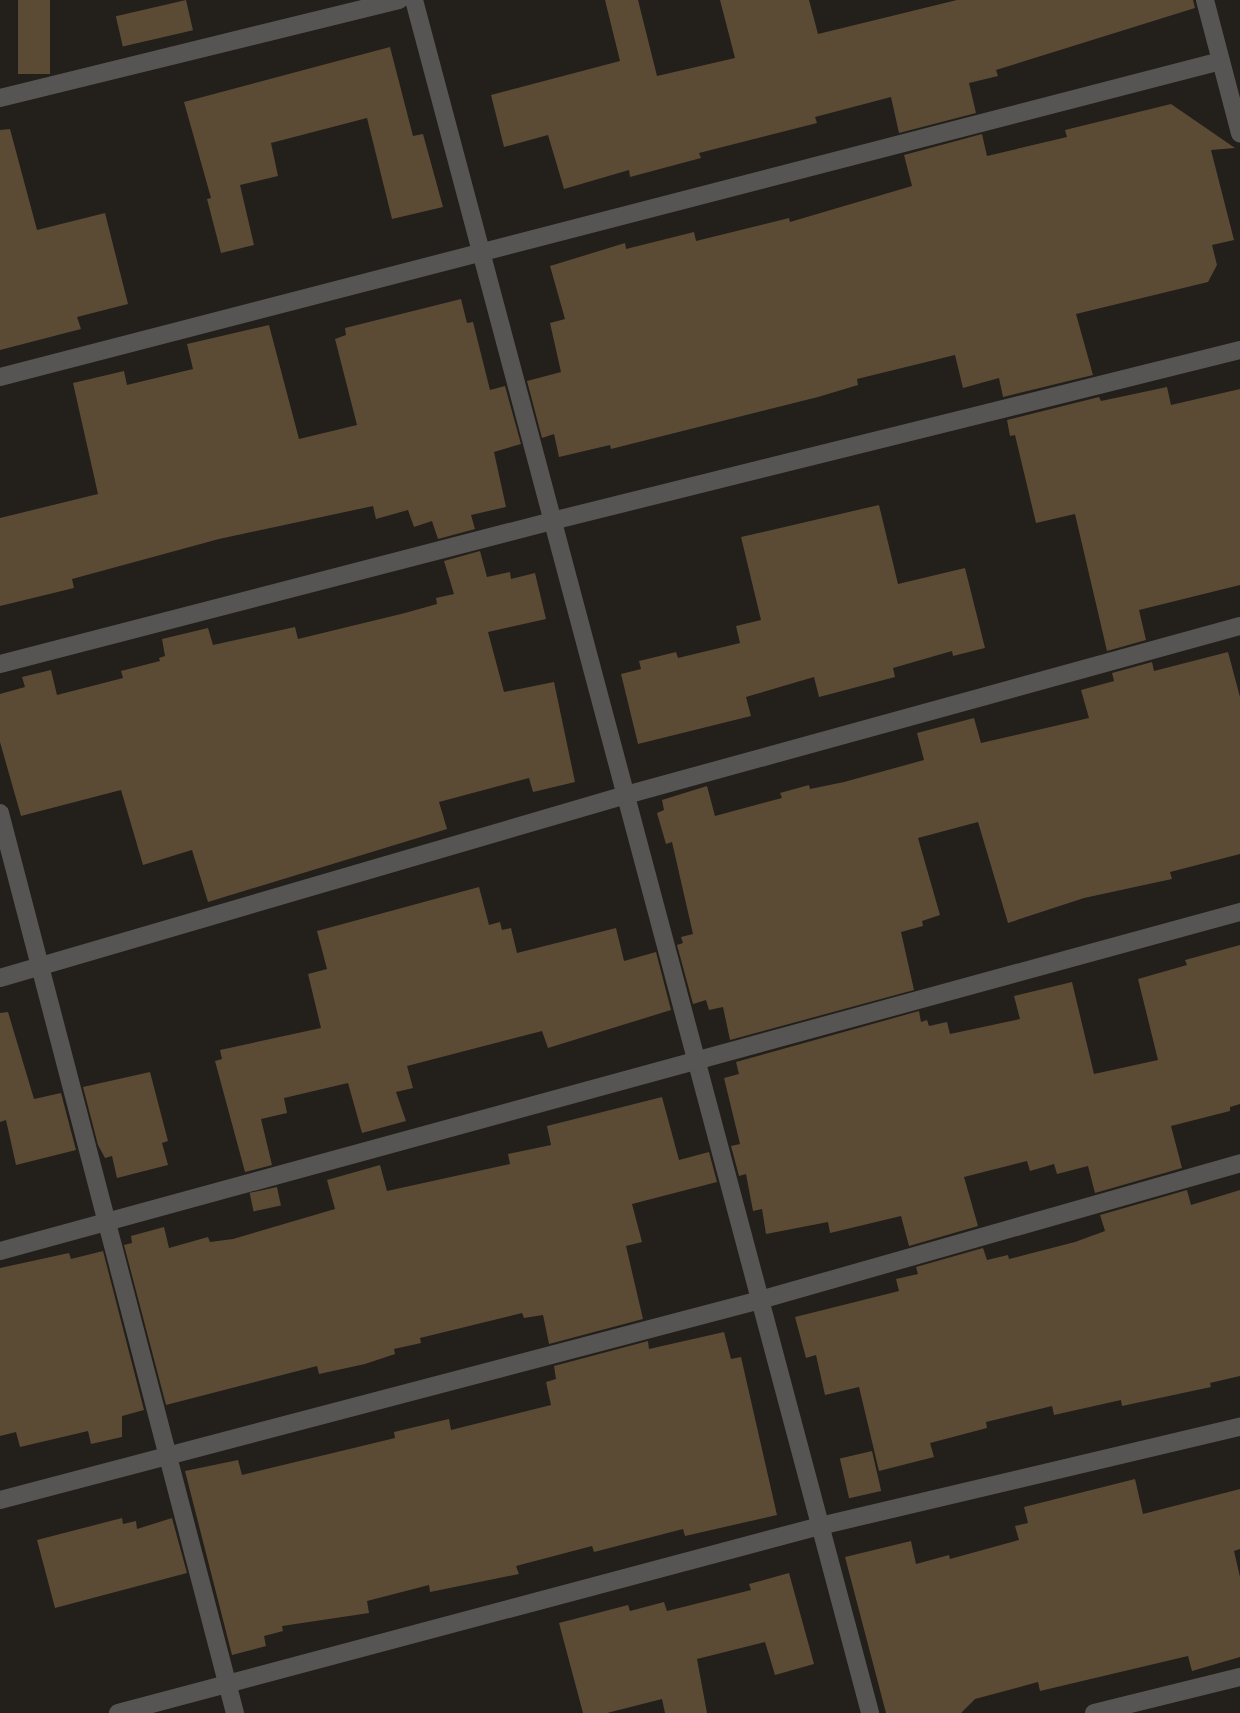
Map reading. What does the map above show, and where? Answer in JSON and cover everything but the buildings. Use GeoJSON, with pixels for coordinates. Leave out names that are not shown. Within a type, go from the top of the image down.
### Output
{"type":"FeatureCollection","features":[{"type":"Feature","properties":{"kind":"street"},"geometry":{"type":"LineString","coordinates":[[0,98],[399,0]]}},
{"type":"Feature","properties":{"kind":"street"},"geometry":{"type":"LineString","coordinates":[[414,0],[870,1713]]}},
{"type":"Feature","properties":{"kind":"street"},"geometry":{"type":"LineString","coordinates":[[1205,0],[1240,133]]}},
{"type":"Feature","properties":{"kind":"street"},"geometry":{"type":"LineString","coordinates":[[0,377],[1221,61]]}},
{"type":"Feature","properties":{"kind":"street"},"geometry":{"type":"LineString","coordinates":[[0,664],[552,521],[1240,350]]}},
{"type":"Feature","properties":{"kind":"street"},"geometry":{"type":"LineString","coordinates":[[0,978],[39,964],[626,795],[1240,626]]}},
{"type":"Feature","properties":{"kind":"street"},"geometry":{"type":"LineString","coordinates":[[0,813],[235,1713]]}},
{"type":"Feature","properties":{"kind":"street"},"geometry":{"type":"LineString","coordinates":[[0,1251],[1240,912]]}},
{"type":"Feature","properties":{"kind":"street"},"geometry":{"type":"LineString","coordinates":[[0,1500],[760,1300],[1240,1163]]}},
{"type":"Feature","properties":{"kind":"street"},"geometry":{"type":"LineString","coordinates":[[118,1713],[820,1526],[1240,1427]]}},
{"type":"Feature","properties":{"kind":"street"},"geometry":{"type":"LineString","coordinates":[[1094,1713],[1240,1677]]}}]}
